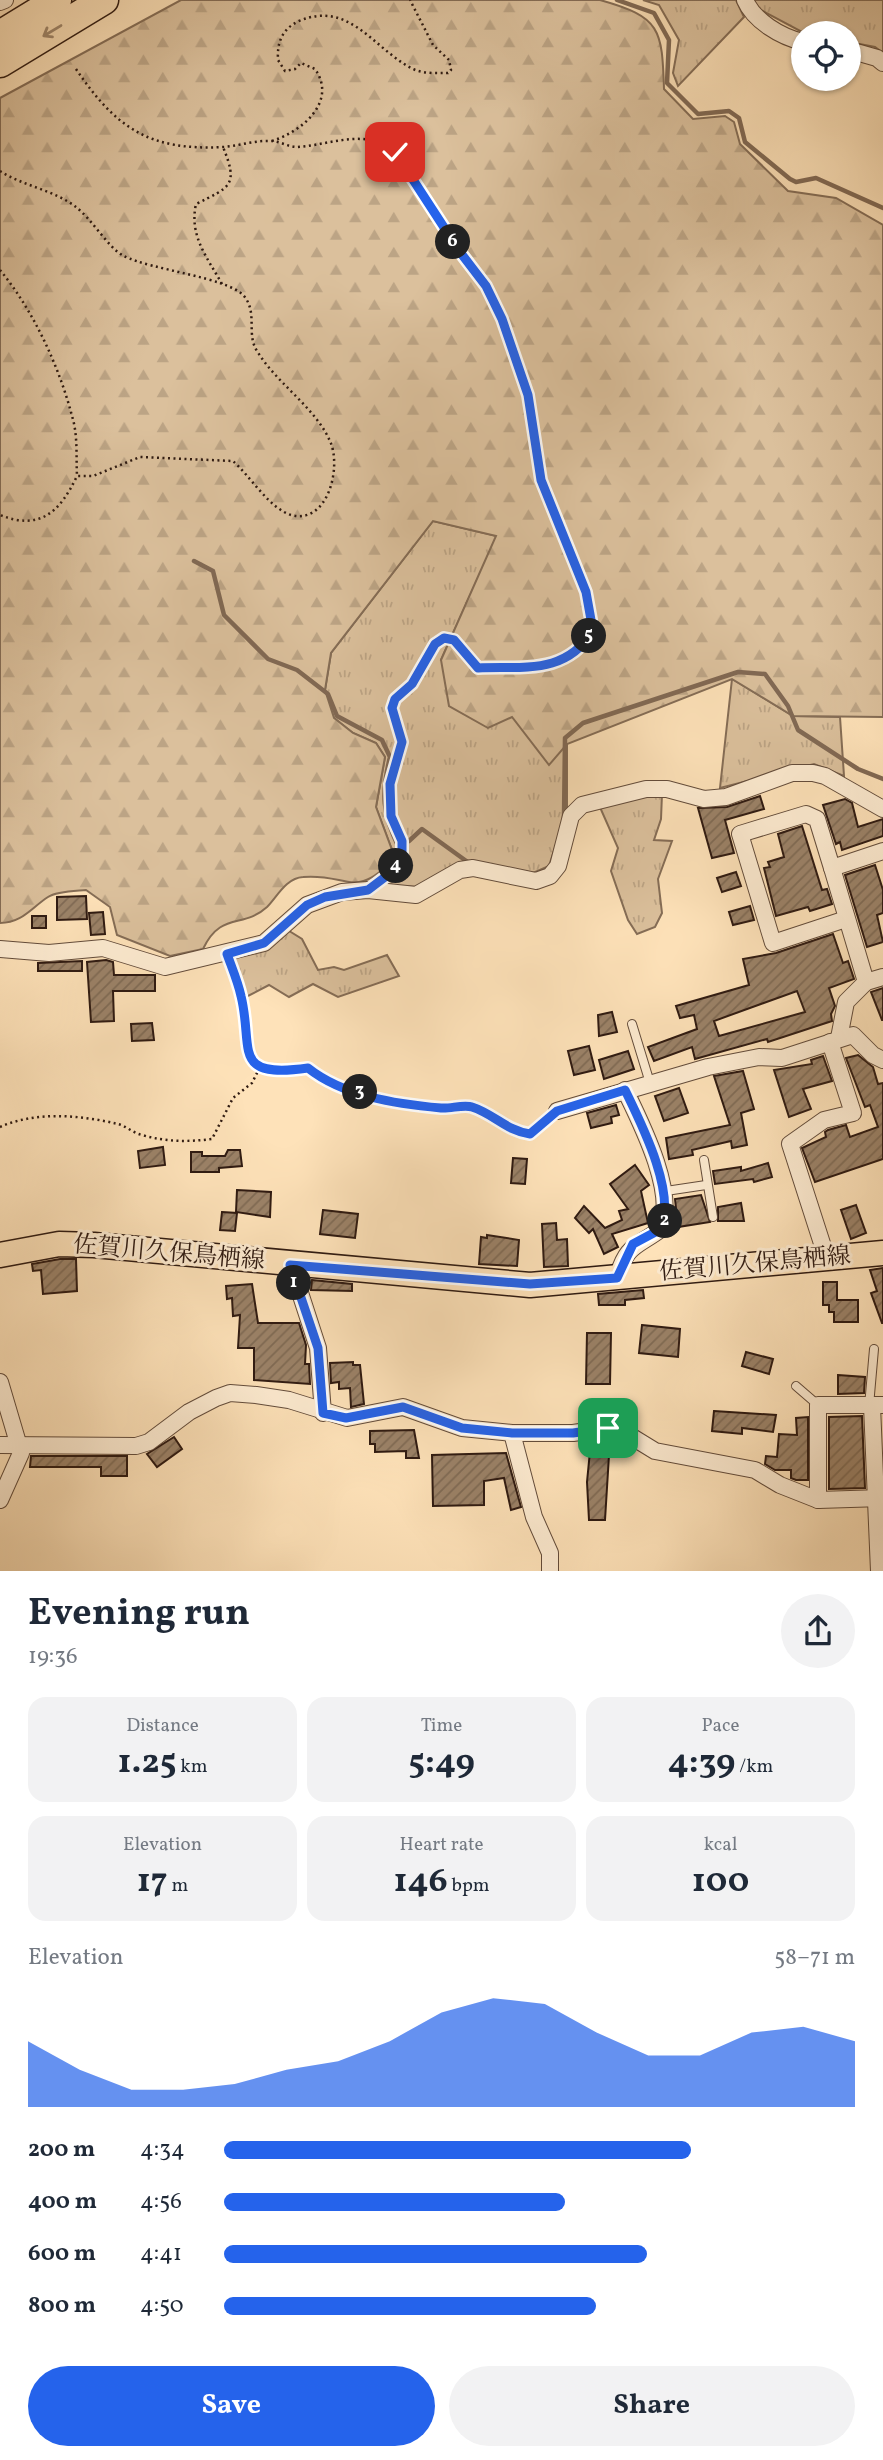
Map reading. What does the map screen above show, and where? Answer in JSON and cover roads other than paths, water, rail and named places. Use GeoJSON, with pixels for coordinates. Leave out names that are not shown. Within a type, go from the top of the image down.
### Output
{"type":"FeatureCollection","features":[{"type":"Feature","properties":{"kind":"highway"},"geometry":{"type":"LineString","coordinates":[[0,35],[57,0]]}},
{"type":"Feature","properties":{"kind":"highway"},"geometry":{"type":"LineString","coordinates":[[0,63],[104,0]]}},
{"type":"Feature","properties":{"kind":"main road","name":"佐賀川久保鳥栖線"},"geometry":{"type":"LineString","coordinates":[[0,1255],[59,1244],[94,1245],[290,1265],[530,1284],[883,1253]]}},
{"type":"Feature","properties":{"kind":"street"},"geometry":{"type":"LineString","coordinates":[[0,2],[5,0]]}},
{"type":"Feature","properties":{"kind":"street"},"geometry":{"type":"LineString","coordinates":[[745,0],[749,10],[774,30],[791,37]]}},
{"type":"Feature","properties":{"kind":"street"},"geometry":{"type":"LineString","coordinates":[[861,53],[877,58],[883,63]]}},
{"type":"Feature","properties":{"kind":"street"},"geometry":{"type":"LineString","coordinates":[[0,949],[49,953],[103,948],[165,967],[264,943],[307,905],[325,897],[368,890],[416,895],[460,870],[472,868],[536,881],[550,876],[558,866],[571,816],[582,805],[646,789],[667,789],[704,799],[726,797],[792,774],[813,773],[825,776],[883,809]]}},
{"type":"Feature","properties":{"kind":"street"},"geometry":{"type":"LineString","coordinates":[[846,919],[773,943],[740,834],[806,814],[817,820],[866,982]]}},
{"type":"Feature","properties":{"kind":"street"},"geometry":{"type":"LineString","coordinates":[[832,868],[882,854]]}},
{"type":"Feature","properties":{"kind":"street"},"geometry":{"type":"LineString","coordinates":[[827,1259],[790,1144],[824,1120],[853,1113],[834,1040],[846,1002],[866,982],[883,977]]}},
{"type":"Feature","properties":{"kind":"street"},"geometry":{"type":"LineString","coordinates":[[557,1111],[650,1083],[759,1057],[782,1058],[853,1035],[873,1055],[883,1060]]}},
{"type":"Feature","properties":{"kind":"street"},"geometry":{"type":"LineString","coordinates":[[617,1278],[633,1244],[661,1229],[666,1218],[666,1191],[643,1126],[625,1090]]}},
{"type":"Feature","properties":{"kind":"street"},"geometry":{"type":"LineString","coordinates":[[290,1265],[318,1348],[323,1413]]}},
{"type":"Feature","properties":{"kind":"street"},"geometry":{"type":"LineString","coordinates":[[0,1382],[21,1453],[0,1500]]}},
{"type":"Feature","properties":{"kind":"street"},"geometry":{"type":"LineString","coordinates":[[0,1445],[20,1443],[136,1446],[149,1442],[189,1412],[230,1393],[289,1400],[323,1413],[346,1418],[403,1407],[462,1428],[512,1433],[573,1433],[608,1428],[624,1432],[655,1451],[755,1470],[779,1485],[818,1500],[878,1499]]}},
{"type":"Feature","properties":{"kind":"street"},"geometry":{"type":"LineString","coordinates":[[818,1500],[818,1405],[874,1406],[879,1571]]}},
{"type":"Feature","properties":{"kind":"street"},"geometry":{"type":"LineString","coordinates":[[512,1433],[534,1517],[550,1553],[550,1571]]}},
{"type":"Feature","properties":{"kind":"lane"},"geometry":{"type":"LineString","coordinates":[[632,1024],[650,1083]]}},
{"type":"Feature","properties":{"kind":"lane"},"geometry":{"type":"LineString","coordinates":[[704,1160],[713,1217]]}},
{"type":"Feature","properties":{"kind":"lane"},"geometry":{"type":"LineString","coordinates":[[666,1191],[706,1185]]}},
{"type":"Feature","properties":{"kind":"lane"},"geometry":{"type":"LineString","coordinates":[[874,1349],[874,1406]]}},
{"type":"Feature","properties":{"kind":"lane"},"geometry":{"type":"LineString","coordinates":[[796,1386],[818,1405]]}},
{"type":"Feature","properties":{"kind":"waterway"},"geometry":{"type":"LineString","coordinates":[[617,0],[654,13],[669,40],[667,83],[698,114],[729,111],[739,118],[745,142],[790,179],[796,182],[816,178],[883,208]]}},
{"type":"Feature","properties":{"kind":"waterway"},"geometry":{"type":"LineString","coordinates":[[194,561],[213,571],[224,615],[268,659],[297,670],[328,694],[337,716],[382,740],[390,757],[384,793],[386,814],[399,848]]}},
{"type":"Feature","properties":{"kind":"waterway"},"geometry":{"type":"LineString","coordinates":[[564,818],[565,738],[583,723],[738,672],[765,674],[788,706],[798,730],[858,769],[883,779]]}},
{"type":"Feature","properties":{"kind":"waterway"},"geometry":{"type":"LineString","coordinates":[[409,841],[422,829],[469,863]]}}]}
